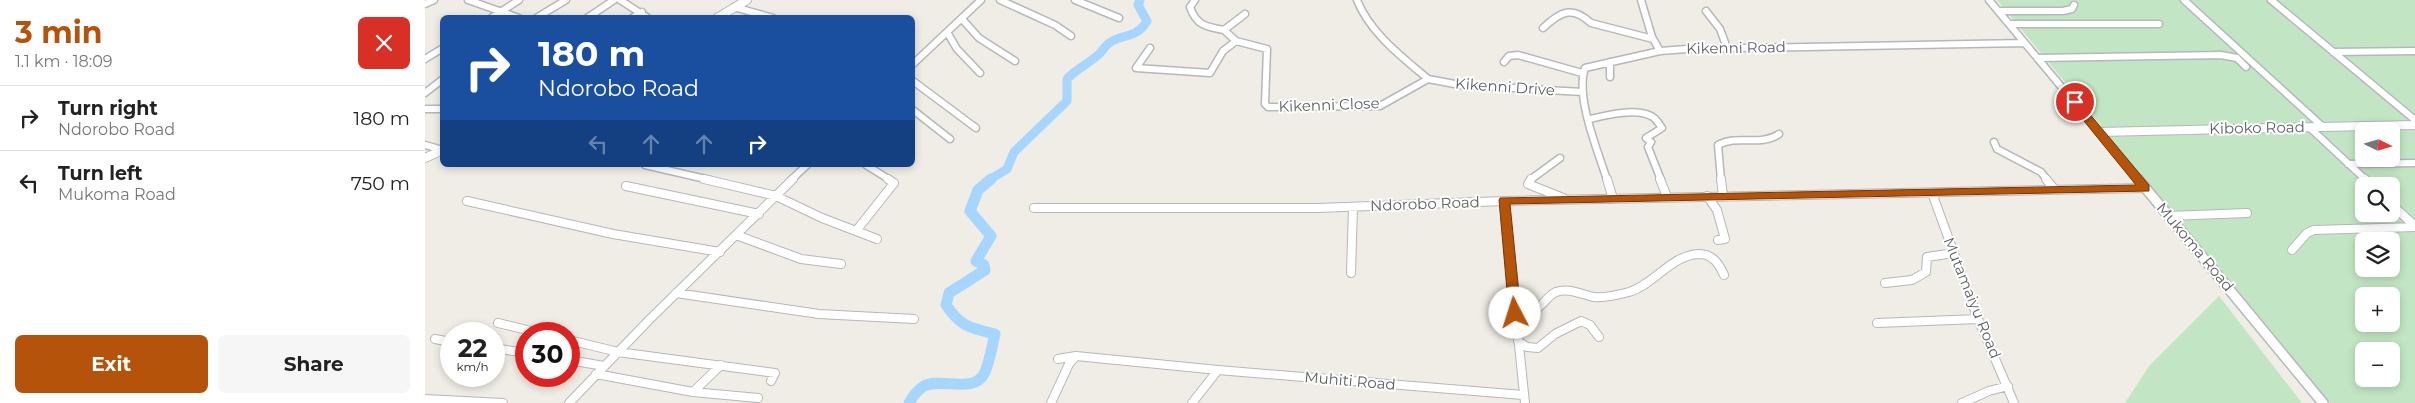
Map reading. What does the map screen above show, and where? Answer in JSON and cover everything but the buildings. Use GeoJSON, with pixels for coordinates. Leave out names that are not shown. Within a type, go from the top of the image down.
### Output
{"type":"FeatureCollection","features":[{"type":"Feature","properties":{"kind":"street"},"geometry":{"type":"LineString","coordinates":[[425,4],[434,0]]}},
{"type":"Feature","properties":{"kind":"street"},"geometry":{"type":"LineString","coordinates":[[468,0],[478,1],[510,15]]}},
{"type":"Feature","properties":{"kind":"street"},"geometry":{"type":"LineString","coordinates":[[496,15],[519,0]]}},
{"type":"Feature","properties":{"kind":"street"},"geometry":{"type":"LineString","coordinates":[[541,15],[566,0]]}},
{"type":"Feature","properties":{"kind":"street"},"geometry":{"type":"LineString","coordinates":[[592,15],[614,0]]}},
{"type":"Feature","properties":{"kind":"street"},"geometry":{"type":"LineString","coordinates":[[620,0],[645,15]]}},
{"type":"Feature","properties":{"kind":"street"},"geometry":{"type":"LineString","coordinates":[[722,15],[747,0]]}},
{"type":"Feature","properties":{"kind":"street"},"geometry":{"type":"LineString","coordinates":[[915,62],[927,47],[962,19],[981,0]]}},
{"type":"Feature","properties":{"kind":"street"},"geometry":{"type":"LineString","coordinates":[[1000,0],[1055,25],[1071,36]]}},
{"type":"Feature","properties":{"kind":"street"},"geometry":{"type":"LineString","coordinates":[[1075,0],[1119,18]]}},
{"type":"Feature","properties":{"kind":"street"},"geometry":{"type":"LineString","coordinates":[[1195,0],[1190,7],[1195,21],[1202,25],[1224,30],[1245,14]]}},
{"type":"Feature","properties":{"kind":"street"},"geometry":{"type":"LineString","coordinates":[[1357,0],[1359,6],[1378,31],[1428,79]]}},
{"type":"Feature","properties":{"kind":"street"},"geometry":{"type":"LineString","coordinates":[[1641,0],[1653,40],[1660,51]]}},
{"type":"Feature","properties":{"kind":"street","name":"Mukoma Road"},"geometry":{"type":"LineString","coordinates":[[1989,0],[2323,403]]}},
{"type":"Feature","properties":{"kind":"street"},"geometry":{"type":"LineString","coordinates":[[2184,0],[2323,127]]}},
{"type":"Feature","properties":{"kind":"street"},"geometry":{"type":"LineString","coordinates":[[2271,0],[2415,120]]}},
{"type":"Feature","properties":{"kind":"street"},"geometry":{"type":"LineString","coordinates":[[1998,11],[2063,11],[2072,9],[2074,6]]}},
{"type":"Feature","properties":{"kind":"street"},"geometry":{"type":"LineString","coordinates":[[734,7],[762,15]]}},
{"type":"Feature","properties":{"kind":"street"},"geometry":{"type":"LineString","coordinates":[[1706,11],[1720,29],[1727,48]]}},
{"type":"Feature","properties":{"kind":"street"},"geometry":{"type":"LineString","coordinates":[[637,15],[642,12]]}},
{"type":"Feature","properties":{"kind":"street"},"geometry":{"type":"LineString","coordinates":[[1543,28],[1557,14],[1574,12],[1583,16],[1591,23],[1653,40]]}},
{"type":"Feature","properties":{"kind":"street"},"geometry":{"type":"LineString","coordinates":[[962,19],[979,38],[1015,61]]}},
{"type":"Feature","properties":{"kind":"street"},"geometry":{"type":"LineString","coordinates":[[2009,24],[2159,24]]}},
{"type":"Feature","properties":{"kind":"street","name":"Kikenni Close"},"geometry":{"type":"LineString","coordinates":[[1224,30],[1236,41],[1267,49],[1265,104],[1269,107],[1380,106],[1428,79]]}},
{"type":"Feature","properties":{"kind":"street"},"geometry":{"type":"LineString","coordinates":[[947,32],[957,49],[980,73]]}},
{"type":"Feature","properties":{"kind":"street"},"geometry":{"type":"LineString","coordinates":[[1150,48],[1136,68],[1210,73],[1223,51],[1236,41]]}},
{"type":"Feature","properties":{"kind":"street","name":"Kikenni Road"},"geometry":{"type":"LineString","coordinates":[[1582,73],[1585,68],[1660,51],[1727,48],[2024,43]]}},
{"type":"Feature","properties":{"kind":"street"},"geometry":{"type":"LineString","coordinates":[[425,59],[440,50]]}},
{"type":"Feature","properties":{"kind":"street"},"geometry":{"type":"LineString","coordinates":[[2333,52],[2415,51]]}},
{"type":"Feature","properties":{"kind":"street"},"geometry":{"type":"LineString","coordinates":[[1504,62],[1509,56],[1518,55],[1582,73],[1583,92],[1613,198]]}},
{"type":"Feature","properties":{"kind":"street"},"geometry":{"type":"LineString","coordinates":[[2037,58],[2221,55],[2237,58],[2246,67]]}},
{"type":"Feature","properties":{"kind":"street"},"geometry":{"type":"LineString","coordinates":[[1609,76],[1610,62]]}},
{"type":"Feature","properties":{"kind":"street","name":"Kikenni Drive"},"geometry":{"type":"LineString","coordinates":[[1428,79],[1460,85],[1583,92]]}},
{"type":"Feature","properties":{"kind":"street"},"geometry":{"type":"LineString","coordinates":[[425,93],[440,81]]}},
{"type":"Feature","properties":{"kind":"street"},"geometry":{"type":"LineString","coordinates":[[915,82],[940,99],[940,102],[976,128]]}},
{"type":"Feature","properties":{"kind":"street"},"geometry":{"type":"LineString","coordinates":[[425,109],[440,109]]}},
{"type":"Feature","properties":{"kind":"street"},"geometry":{"type":"LineString","coordinates":[[915,112],[950,139]]}},
{"type":"Feature","properties":{"kind":"street"},"geometry":{"type":"LineString","coordinates":[[1590,120],[1612,115],[1645,114],[1653,117],[1662,128],[1647,139],[1651,142],[1648,147],[1667,197]]}},
{"type":"Feature","properties":{"kind":"street","name":"Kiboko Road"},"geometry":{"type":"LineString","coordinates":[[2099,132],[2415,125]]}},
{"type":"Feature","properties":{"kind":"street"},"geometry":{"type":"LineString","coordinates":[[2309,127],[2362,177]]}},
{"type":"Feature","properties":{"kind":"street"},"geometry":{"type":"LineString","coordinates":[[1723,196],[1717,152],[1718,145],[1730,140],[1767,142],[1779,134]]}},
{"type":"Feature","properties":{"kind":"street"},"geometry":{"type":"LineString","coordinates":[[1994,142],[1997,149],[2041,172],[2055,190]]}},
{"type":"Feature","properties":{"kind":"street"},"geometry":{"type":"LineString","coordinates":[[425,145],[440,149]]}},
{"type":"Feature","properties":{"kind":"street"},"geometry":{"type":"LineString","coordinates":[[425,158],[440,151]]}},
{"type":"Feature","properties":{"kind":"street"},"geometry":{"type":"LineString","coordinates":[[1560,158],[1527,184],[1568,200]]}},
{"type":"Feature","properties":{"kind":"street"},"geometry":{"type":"LineString","coordinates":[[2348,164],[2415,163]]}},
{"type":"Feature","properties":{"kind":"street"},"geometry":{"type":"LineString","coordinates":[[666,167],[776,196],[822,218],[877,239]]}},
{"type":"Feature","properties":{"kind":"street"},"geometry":{"type":"LineString","coordinates":[[569,403],[676,293],[805,167]]}},
{"type":"Feature","properties":{"kind":"street"},"geometry":{"type":"LineString","coordinates":[[856,231],[894,183],[869,167]]}},
{"type":"Feature","properties":{"kind":"street"},"geometry":{"type":"LineString","coordinates":[[626,186],[759,214]]}},
{"type":"Feature","properties":{"kind":"street","name":"Ndorobo Road"},"geometry":{"type":"LineString","coordinates":[[1034,208],[1353,206],[1504,200],[2145,188]]}},
{"type":"Feature","properties":{"kind":"street","name":"Mutamaiyu Road"},"geometry":{"type":"LineString","coordinates":[[1932,193],[1978,319],[2014,403]]}},
{"type":"Feature","properties":{"kind":"street"},"geometry":{"type":"LineString","coordinates":[[1707,196],[1717,210],[1725,239],[1722,241],[1718,240]]}},
{"type":"Feature","properties":{"kind":"street"},"geometry":{"type":"LineString","coordinates":[[1504,200],[1524,399]]}},
{"type":"Feature","properties":{"kind":"street"},"geometry":{"type":"LineString","coordinates":[[467,201],[633,238],[720,252]]}},
{"type":"Feature","properties":{"kind":"street"},"geometry":{"type":"LineString","coordinates":[[1351,273],[1353,206]]}},
{"type":"Feature","properties":{"kind":"street"},"geometry":{"type":"LineString","coordinates":[[2168,216],[2247,213]]}},
{"type":"Feature","properties":{"kind":"street"},"geometry":{"type":"LineString","coordinates":[[2400,213],[2415,227]]}},
{"type":"Feature","properties":{"kind":"street"},"geometry":{"type":"LineString","coordinates":[[2292,250],[2307,232],[2314,230],[2415,227]]}},
{"type":"Feature","properties":{"kind":"street"},"geometry":{"type":"LineString","coordinates":[[736,235],[801,259],[841,264]]}},
{"type":"Feature","properties":{"kind":"street"},"geometry":{"type":"LineString","coordinates":[[1885,283],[1912,281],[1919,278],[1926,272],[1927,257],[1947,255],[1953,252]]}},
{"type":"Feature","properties":{"kind":"street"},"geometry":{"type":"LineString","coordinates":[[1514,306],[1539,307],[1551,296],[1560,292],[1599,297],[1631,291],[1647,286],[1663,270],[1681,258],[1694,254],[1705,254],[1715,259],[1724,275]]}},
{"type":"Feature","properties":{"kind":"street"},"geometry":{"type":"LineString","coordinates":[[676,293],[819,314],[914,319]]}},
{"type":"Feature","properties":{"kind":"street"},"geometry":{"type":"LineString","coordinates":[[1877,323],[1978,319]]}},
{"type":"Feature","properties":{"kind":"street"},"geometry":{"type":"LineString","coordinates":[[1518,341],[1530,348],[1538,348],[1555,334],[1581,321],[1590,325],[1599,337]]}},
{"type":"Feature","properties":{"kind":"street"},"geometry":{"type":"LineString","coordinates":[[435,339],[440,340]]}},
{"type":"Feature","properties":{"kind":"street"},"geometry":{"type":"LineString","coordinates":[[580,343],[618,352],[775,373],[771,381]]}},
{"type":"Feature","properties":{"kind":"street"},"geometry":{"type":"LineString","coordinates":[[1051,403],[1069,364],[1076,356]]}},
{"type":"Feature","properties":{"kind":"street","name":"Muhiti Road"},"geometry":{"type":"LineString","coordinates":[[1058,359],[1076,356],[1524,399]]}},
{"type":"Feature","properties":{"kind":"street"},"geometry":{"type":"LineString","coordinates":[[580,362],[604,366]]}},
{"type":"Feature","properties":{"kind":"street"},"geometry":{"type":"LineString","coordinates":[[693,392],[721,365]]}},
{"type":"Feature","properties":{"kind":"street"},"geometry":{"type":"LineString","coordinates":[[1193,403],[1218,370]]}},
{"type":"Feature","properties":{"kind":"street"},"geometry":{"type":"LineString","coordinates":[[596,374],[693,392],[758,398]]}},
{"type":"Feature","properties":{"kind":"street"},"geometry":{"type":"LineString","coordinates":[[1962,403],[1989,391],[2008,386]]}},
{"type":"Feature","properties":{"kind":"street"},"geometry":{"type":"LineString","coordinates":[[425,400],[503,403]]}},
{"type":"Feature","properties":{"kind":"green space"},"geometry":{"type":"Polygon","coordinates":[[[1997,0],[2415,0],[2415,121],[2103,128],[1997,0]]]}},
{"type":"Feature","properties":{"kind":"green space"},"geometry":{"type":"Polygon","coordinates":[[[2400,129],[2415,129],[2415,403],[2330,403],[2108,136],[2355,130],[2355,168],[2400,168],[2400,129]]]}},
{"type":"Feature","properties":{"kind":"green space"},"geometry":{"type":"Polygon","coordinates":[[[2219,296],[2302,403],[2125,403],[2149,366],[2219,296]]]}},
{"type":"Feature","properties":{"kind":"waterway"},"geometry":{"type":"LineString","coordinates":[[989,180],[1007,169],[1014,152],[1067,101],[1067,79],[1071,75],[1099,54],[1107,45],[1118,38],[1133,34],[1143,27],[1147,21],[1138,5],[1140,0]]}},
{"type":"Feature","properties":{"kind":"waterway"},"geometry":{"type":"LineString","coordinates":[[909,403],[915,393],[924,386],[940,383],[974,383],[980,379],[987,367],[995,334],[967,326],[956,318],[946,305],[949,293],[985,270],[984,265],[976,261],[991,236],[970,211],[978,190],[991,179]]}},
{"type":"Feature","properties":{"kind":"route"},"geometry":{"type":"LineString","coordinates":[[1515,313],[1504,200],[2145,188],[2075,102]]}}]}
